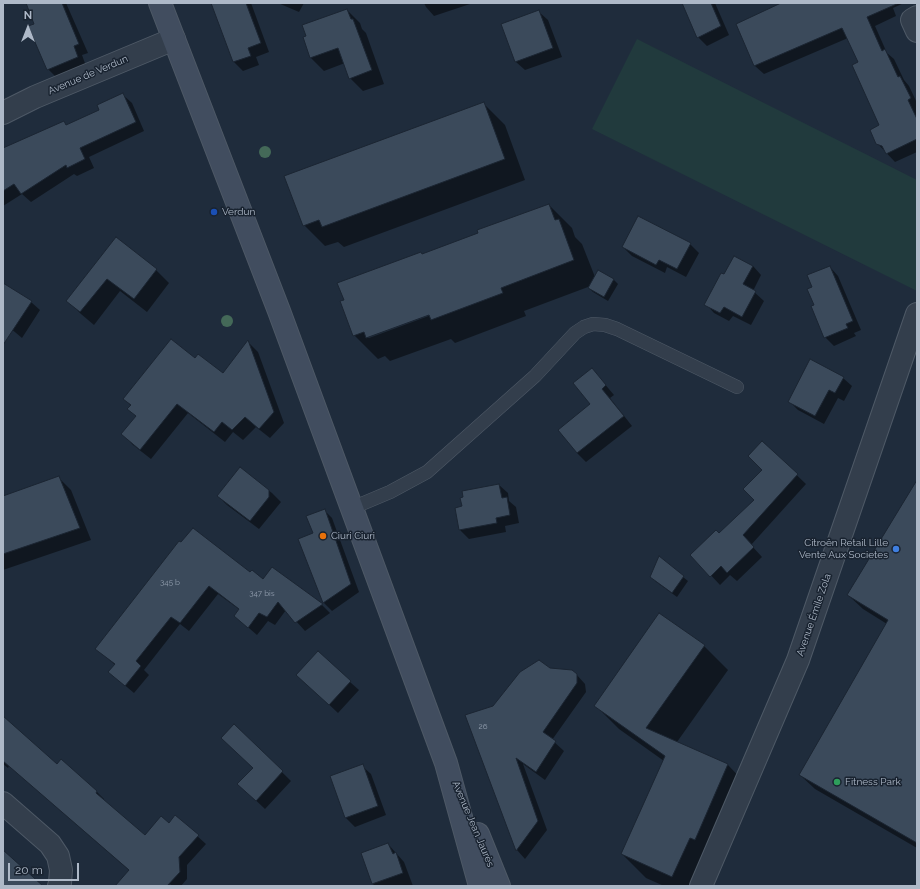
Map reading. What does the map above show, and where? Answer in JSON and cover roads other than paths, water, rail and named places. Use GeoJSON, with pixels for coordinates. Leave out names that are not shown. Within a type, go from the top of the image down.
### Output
{"type":"FeatureCollection","features":[{"type":"Feature","properties":{"kind":"main road"},"geometry":{"type":"LineString","coordinates":[[160,3],[254,246],[446,763],[480,886]]}},
{"type":"Feature","properties":{"kind":"main road","name":"Avenue Jean Jaurès"},"geometry":{"type":"LineString","coordinates":[[446,763],[475,826],[499,886]]}},
{"type":"Feature","properties":{"kind":"street"},"geometry":{"type":"LineString","coordinates":[[917,17],[912,20],[917,31]]}},
{"type":"Feature","properties":{"kind":"street","name":"Avenue de Verdun"},"geometry":{"type":"LineString","coordinates":[[3,113],[35,97],[174,39]]}},
{"type":"Feature","properties":{"kind":"street","name":"Avenue Émile Zola"},"geometry":{"type":"LineString","coordinates":[[701,886],[796,666],[917,314]]}},
{"type":"Feature","properties":{"kind":"street"},"geometry":{"type":"LineString","coordinates":[[3,803],[50,844],[58,856],[61,870],[59,886]]}},
{"type":"Feature","properties":{"kind":"lane"},"geometry":{"type":"LineString","coordinates":[[352,508],[390,492],[427,472],[535,376],[575,333],[593,324],[605,325],[618,329],[737,387]]}},
{"type":"Feature","properties":{"kind":"place","name":"Verdun"},"geometry":{"type":"Point","coordinates":[214,212]}},
{"type":"Feature","properties":{"kind":"place","name":"Ciuri Ciuri"},"geometry":{"type":"Point","coordinates":[323,536]}},
{"type":"Feature","properties":{"kind":"place","name":"Citroën Retail Lille Vente Aux Societes"},"geometry":{"type":"Point","coordinates":[896,549]}},
{"type":"Feature","properties":{"kind":"place","name":"Fitness Park"},"geometry":{"type":"Point","coordinates":[837,782]}}]}
